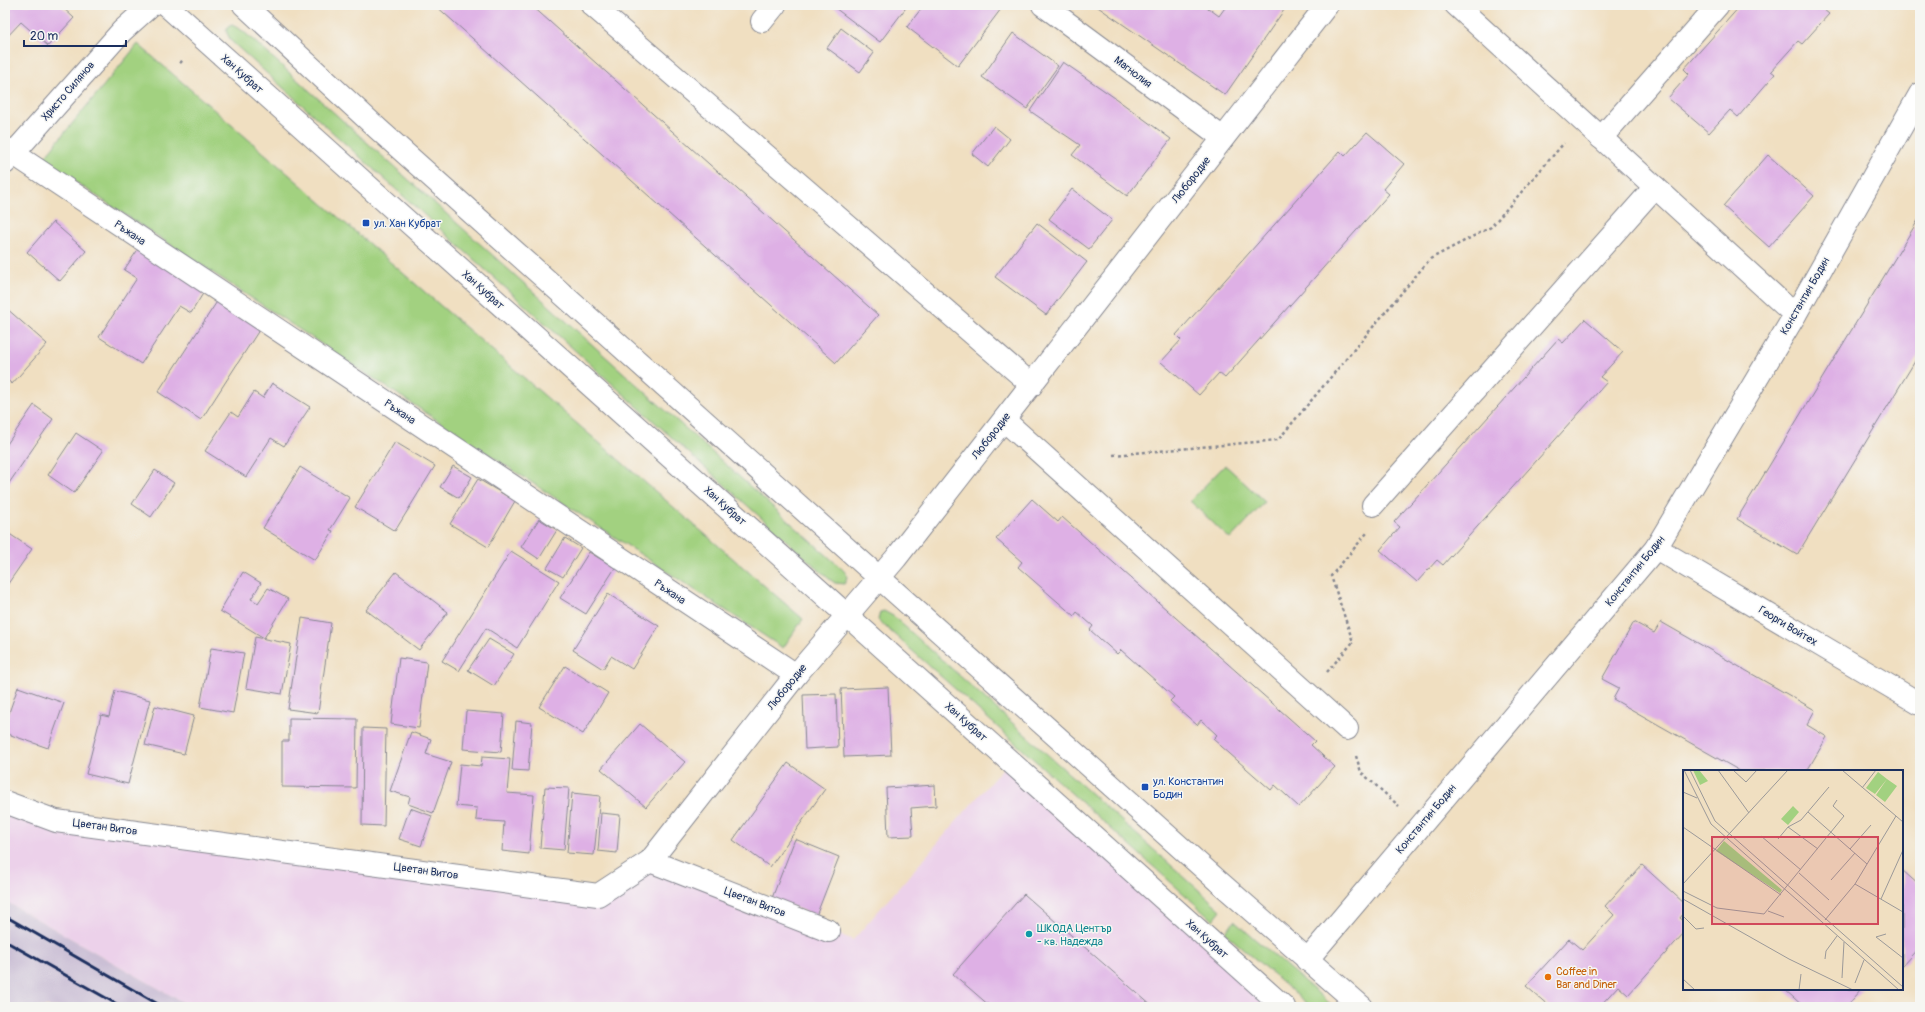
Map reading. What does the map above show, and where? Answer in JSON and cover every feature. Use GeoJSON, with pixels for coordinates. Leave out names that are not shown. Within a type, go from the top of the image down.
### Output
{"type":"FeatureCollection","features":[{"type":"Feature","properties":{"kind":"street","name":"Христо Силянов"},"geometry":{"type":"LineString","coordinates":[[8,155],[122,31],[151,5]]}},
{"type":"Feature","properties":{"kind":"street","name":"Хан Кубрат"},"geometry":{"type":"LineString","coordinates":[[166,5],[1284,1007]]}},
{"type":"Feature","properties":{"kind":"street"},"geometry":{"type":"LineString","coordinates":[[244,5],[378,129],[1307,960],[1362,1007]]}},
{"type":"Feature","properties":{"kind":"street"},"geometry":{"type":"LineString","coordinates":[[592,5],[1032,385]]}},
{"type":"Feature","properties":{"kind":"street","name":"Магнолия"},"geometry":{"type":"LineString","coordinates":[[1043,5],[1223,138]]}},
{"type":"Feature","properties":{"kind":"street","name":"Любородие"},"geometry":{"type":"LineString","coordinates":[[650,861],[796,675],[846,615],[880,578],[1327,5]]}},
{"type":"Feature","properties":{"kind":"street"},"geometry":{"type":"LineString","coordinates":[[1456,5],[1795,315]]}},
{"type":"Feature","properties":{"kind":"street"},"geometry":{"type":"LineString","coordinates":[[1601,138],[1718,5]]}},
{"type":"Feature","properties":{"kind":"street","name":"Константин Бодин"},"geometry":{"type":"LineString","coordinates":[[1307,960],[1656,548],[1795,315],[1920,94]]}},
{"type":"Feature","properties":{"kind":"street","name":"Ръжана"},"geometry":{"type":"LineString","coordinates":[[8,155],[796,675]]}},
{"type":"Feature","properties":{"kind":"street"},"geometry":{"type":"LineString","coordinates":[[1373,505],[1655,187]]}},
{"type":"Feature","properties":{"kind":"street"},"geometry":{"type":"LineString","coordinates":[[1004,420],[1347,729]]}},
{"type":"Feature","properties":{"kind":"street","name":"Георги Войтех"},"geometry":{"type":"LineString","coordinates":[[1656,548],[1920,704]]}},
{"type":"Feature","properties":{"kind":"street","name":"Цветан Витов"},"geometry":{"type":"LineString","coordinates":[[5,802],[56,821],[598,895],[650,861],[829,931]]}},
{"type":"Feature","properties":{"kind":"path"},"geometry":{"type":"LineString","coordinates":[[1113,455],[1278,440],[1430,259],[1491,227],[1566,140],[1601,138]]}},
{"type":"Feature","properties":{"kind":"path"},"geometry":{"type":"LineString","coordinates":[[1308,694],[1353,642],[1331,576],[1367,534],[1373,505]]}},
{"type":"Feature","properties":{"kind":"path"},"geometry":{"type":"LineString","coordinates":[[1347,729],[1361,772],[1421,826]]}},
{"type":"Feature","properties":{"kind":"shaded area"},"geometry":{"type":"Polygon","coordinates":[[[1010,760],[1284,1007],[191,1007],[5,901],[5,802],[598,895],[650,861],[853,940],[1010,760]]]}},
{"type":"Feature","properties":{"kind":"shaded area"},"geometry":{"type":"Polygon","coordinates":[[[5,901],[191,1007],[5,1007],[5,901]]]}},
{"type":"Feature","properties":{"kind":"green space"},"geometry":{"type":"Polygon","coordinates":[[[232,25],[243,31],[843,570],[847,578],[846,582],[844,584],[835,583],[828,578],[231,41],[226,31],[228,27],[232,25]]]}},
{"type":"Feature","properties":{"kind":"green space"},"geometry":{"type":"Polygon","coordinates":[[[138,44],[803,619],[783,648],[42,160],[138,44]]]}},
{"type":"Feature","properties":{"kind":"green space"},"geometry":{"type":"Polygon","coordinates":[[[1225,465],[1265,502],[1230,539],[1190,501],[1225,465]]]}},
{"type":"Feature","properties":{"kind":"green space"},"geometry":{"type":"Polygon","coordinates":[[[884,611],[893,616],[1221,910],[1213,920],[878,620],[880,612],[884,611]]]}},
{"type":"Feature","properties":{"kind":"green space"},"geometry":{"type":"Polygon","coordinates":[[[1234,921],[1334,1007],[1311,1007],[1225,933],[1234,921]]]}},
{"type":"Feature","properties":{"kind":"building"},"geometry":{"type":"Polygon","coordinates":[[[5,5],[60,5],[74,18],[48,46],[21,22],[5,39],[5,5]]]}},
{"type":"Feature","properties":{"kind":"building"},"geometry":{"type":"Polygon","coordinates":[[[435,5],[531,5],[878,315],[836,363],[435,5]]]}},
{"type":"Feature","properties":{"kind":"building"},"geometry":{"type":"Polygon","coordinates":[[[831,5],[908,5],[880,42],[831,5]]]}},
{"type":"Feature","properties":{"kind":"building"},"geometry":{"type":"Polygon","coordinates":[[[924,5],[1004,5],[958,66],[907,27],[924,5]]]}},
{"type":"Feature","properties":{"kind":"building"},"geometry":{"type":"Polygon","coordinates":[[[1095,5],[1204,5],[1219,16],[1227,5],[1277,5],[1284,10],[1225,95],[1095,5]]]}},
{"type":"Feature","properties":{"kind":"building"},"geometry":{"type":"Polygon","coordinates":[[[1741,5],[1829,5],[1824,10],[1829,14],[1802,44],[1798,41],[1771,71],[1775,74],[1738,117],[1730,110],[1709,133],[1668,98],[1689,74],[1684,69],[1741,5]]]}},
{"type":"Feature","properties":{"kind":"building"},"geometry":{"type":"Polygon","coordinates":[[[841,28],[874,53],[860,72],[827,48],[841,28]]]}},
{"type":"Feature","properties":{"kind":"building"},"geometry":{"type":"Polygon","coordinates":[[[1013,33],[1058,66],[1027,109],[982,77],[1013,33]]]}},
{"type":"Feature","properties":{"kind":"building"},"geometry":{"type":"Polygon","coordinates":[[[1063,62],[1171,139],[1127,196],[1072,155],[1080,145],[1030,111],[1063,62]]]}},
{"type":"Feature","properties":{"kind":"building"},"geometry":{"type":"Polygon","coordinates":[[[994,126],[1010,139],[988,167],[972,154],[994,126]]]}},
{"type":"Feature","properties":{"kind":"building"},"geometry":{"type":"Polygon","coordinates":[[[1367,132],[1404,164],[1383,189],[1389,194],[1225,378],[1219,373],[1199,395],[1161,362],[1181,340],[1176,335],[1340,151],[1345,156],[1367,132]]]}},
{"type":"Feature","properties":{"kind":"building"},"geometry":{"type":"Polygon","coordinates":[[[1768,155],[1814,196],[1769,247],[1723,206],[1768,155]]]}},
{"type":"Feature","properties":{"kind":"building"},"geometry":{"type":"Polygon","coordinates":[[[1072,189],[1112,220],[1089,249],[1049,219],[1072,189]]]}},
{"type":"Feature","properties":{"kind":"building"},"geometry":{"type":"Polygon","coordinates":[[[1920,217],[1920,353],[1797,555],[1737,519],[1920,217]]]}},
{"type":"Feature","properties":{"kind":"building"},"geometry":{"type":"Polygon","coordinates":[[[53,222],[86,251],[60,281],[27,252],[53,222]]]}},
{"type":"Feature","properties":{"kind":"building"},"geometry":{"type":"Polygon","coordinates":[[[1037,223],[1087,262],[1046,315],[995,277],[1037,223]]]}},
{"type":"Feature","properties":{"kind":"building"},"geometry":{"type":"Polygon","coordinates":[[[141,245],[207,287],[191,313],[179,306],[141,364],[99,337],[137,278],[124,270],[141,245]]]}},
{"type":"Feature","properties":{"kind":"building"},"geometry":{"type":"Polygon","coordinates":[[[220,297],[263,324],[201,420],[158,392],[220,297]]]}},
{"type":"Feature","properties":{"kind":"building"},"geometry":{"type":"Polygon","coordinates":[[[5,307],[47,344],[12,384],[5,378],[5,307]]]}},
{"type":"Feature","properties":{"kind":"building"},"geometry":{"type":"Polygon","coordinates":[[[1585,319],[1623,352],[1600,377],[1607,382],[1443,565],[1437,560],[1417,582],[1380,550],[1400,527],[1394,522],[1558,339],[1563,343],[1585,319]]]}},
{"type":"Feature","properties":{"kind":"building"},"geometry":{"type":"Polygon","coordinates":[[[272,383],[310,407],[284,446],[271,438],[246,477],[205,451],[231,412],[238,417],[254,392],[263,398],[272,383]]]}},
{"type":"Feature","properties":{"kind":"building"},"geometry":{"type":"Polygon","coordinates":[[[34,405],[53,419],[5,489],[5,447],[34,405]]]}},
{"type":"Feature","properties":{"kind":"building"},"geometry":{"type":"Polygon","coordinates":[[[76,433],[103,451],[74,493],[48,475],[76,433]]]}},
{"type":"Feature","properties":{"kind":"building"},"geometry":{"type":"Polygon","coordinates":[[[395,442],[435,466],[395,531],[355,507],[395,442]]]}},
{"type":"Feature","properties":{"kind":"building"},"geometry":{"type":"Polygon","coordinates":[[[453,466],[472,477],[459,498],[440,487],[453,466]]]}},
{"type":"Feature","properties":{"kind":"building"},"geometry":{"type":"Polygon","coordinates":[[[300,467],[350,498],[330,530],[333,531],[315,560],[263,528],[300,467]]]}},
{"type":"Feature","properties":{"kind":"building"},"geometry":{"type":"Polygon","coordinates":[[[155,470],[174,483],[151,517],[132,504],[155,470]]]}},
{"type":"Feature","properties":{"kind":"building"},"geometry":{"type":"Polygon","coordinates":[[[478,479],[515,501],[488,547],[450,524],[478,479]]]}},
{"type":"Feature","properties":{"kind":"building"},"geometry":{"type":"Polygon","coordinates":[[[1032,499],[1058,522],[1062,517],[1315,741],[1311,745],[1335,767],[1299,807],[1275,785],[1271,790],[1213,739],[1217,735],[1201,720],[1197,725],[1170,701],[1174,697],[1121,650],[1117,654],[1090,630],[1093,626],[1077,612],[1074,616],[1018,567],[1022,562],[996,539],[1032,499]]]}},
{"type":"Feature","properties":{"kind":"building"},"geometry":{"type":"Polygon","coordinates":[[[539,519],[557,530],[539,559],[521,547],[539,519]]]}},
{"type":"Feature","properties":{"kind":"building"},"geometry":{"type":"Polygon","coordinates":[[[5,531],[32,549],[5,588],[5,531]]]}},
{"type":"Feature","properties":{"kind":"building"},"geometry":{"type":"Polygon","coordinates":[[[565,538],[581,548],[563,577],[547,568],[565,538]]]}},
{"type":"Feature","properties":{"kind":"building"},"geometry":{"type":"Polygon","coordinates":[[[511,551],[559,581],[517,648],[486,628],[459,671],[442,661],[511,551]]]}},
{"type":"Feature","properties":{"kind":"building"},"geometry":{"type":"Polygon","coordinates":[[[589,552],[615,568],[586,614],[560,598],[589,552]]]}},
{"type":"Feature","properties":{"kind":"building"},"geometry":{"type":"Polygon","coordinates":[[[243,572],[261,583],[251,599],[258,603],[268,588],[288,599],[264,638],[220,611],[243,572]]]}},
{"type":"Feature","properties":{"kind":"building"},"geometry":{"type":"Polygon","coordinates":[[[396,572],[448,612],[419,650],[366,610],[396,572]]]}},
{"type":"Feature","properties":{"kind":"building"},"geometry":{"type":"Polygon","coordinates":[[[608,594],[659,626],[632,669],[611,656],[603,669],[573,650],[608,594]]]}},
{"type":"Feature","properties":{"kind":"building"},"geometry":{"type":"Polygon","coordinates":[[[302,618],[331,623],[318,713],[288,709],[302,618]]]}},
{"type":"Feature","properties":{"kind":"building"},"geometry":{"type":"Polygon","coordinates":[[[1634,622],[1654,633],[1661,622],[1815,710],[1807,725],[1827,737],[1808,770],[1738,770],[1613,699],[1619,688],[1602,679],[1634,622]]]}},
{"type":"Feature","properties":{"kind":"building"},"geometry":{"type":"Polygon","coordinates":[[[255,637],[291,644],[282,694],[246,688],[255,637]]]}},
{"type":"Feature","properties":{"kind":"building"},"geometry":{"type":"Polygon","coordinates":[[[489,639],[514,654],[494,686],[468,670],[489,639]]]}},
{"type":"Feature","properties":{"kind":"building"},"geometry":{"type":"Polygon","coordinates":[[[211,648],[244,653],[233,713],[200,707],[211,648]]]}},
{"type":"Feature","properties":{"kind":"building"},"geometry":{"type":"Polygon","coordinates":[[[399,658],[427,662],[419,728],[391,724],[399,658]]]}},
{"type":"Feature","properties":{"kind":"building"},"geometry":{"type":"Polygon","coordinates":[[[565,666],[608,693],[583,734],[539,707],[565,666]]]}},
{"type":"Feature","properties":{"kind":"building"},"geometry":{"type":"Polygon","coordinates":[[[18,687],[64,703],[48,748],[5,733],[5,724],[18,687]]]}},
{"type":"Feature","properties":{"kind":"building"},"geometry":{"type":"Polygon","coordinates":[[[888,687],[891,755],[844,757],[841,689],[888,687]]]}},
{"type":"Feature","properties":{"kind":"building"},"geometry":{"type":"Polygon","coordinates":[[[115,691],[150,700],[128,784],[86,774],[101,715],[109,717],[115,691]]]}},
{"type":"Feature","properties":{"kind":"building"},"geometry":{"type":"Polygon","coordinates":[[[836,694],[838,747],[805,749],[803,695],[836,694]]]}},
{"type":"Feature","properties":{"kind":"building"},"geometry":{"type":"Polygon","coordinates":[[[155,706],[194,716],[184,754],[145,745],[155,706]]]}},
{"type":"Feature","properties":{"kind":"building"},"geometry":{"type":"Polygon","coordinates":[[[466,711],[504,714],[501,752],[463,749],[466,711]]]}},
{"type":"Feature","properties":{"kind":"building"},"geometry":{"type":"Polygon","coordinates":[[[289,718],[357,719],[356,788],[282,787],[282,741],[289,741],[289,718]]]}},
{"type":"Feature","properties":{"kind":"building"},"geometry":{"type":"Polygon","coordinates":[[[516,721],[532,723],[528,771],[512,770],[516,721]]]}},
{"type":"Feature","properties":{"kind":"building"},"geometry":{"type":"Polygon","coordinates":[[[640,724],[685,762],[646,807],[601,769],[640,724]]]}},
{"type":"Feature","properties":{"kind":"building"},"geometry":{"type":"Polygon","coordinates":[[[363,728],[386,729],[384,826],[362,825],[363,728]]]}},
{"type":"Feature","properties":{"kind":"building"},"geometry":{"type":"Polygon","coordinates":[[[411,732],[431,739],[426,754],[451,762],[433,813],[408,804],[410,797],[390,791],[411,732]]]}},
{"type":"Feature","properties":{"kind":"building"},"geometry":{"type":"Polygon","coordinates":[[[482,757],[510,759],[507,793],[534,795],[529,854],[502,851],[504,822],[476,820],[477,808],[456,806],[460,764],[481,766],[482,757]]]}},
{"type":"Feature","properties":{"kind":"building"},"geometry":{"type":"Polygon","coordinates":[[[788,763],[825,789],[770,867],[733,840],[788,763]]]}},
{"type":"Feature","properties":{"kind":"building"},"geometry":{"type":"Polygon","coordinates":[[[935,785],[936,806],[911,808],[913,836],[888,837],[886,788],[935,785]]]}},
{"type":"Feature","properties":{"kind":"building"},"geometry":{"type":"Polygon","coordinates":[[[545,787],[569,788],[564,850],[540,848],[545,787]]]}},
{"type":"Feature","properties":{"kind":"building"},"geometry":{"type":"Polygon","coordinates":[[[572,793],[600,796],[594,855],[567,853],[572,793]]]}},
{"type":"Feature","properties":{"kind":"building"},"geometry":{"type":"Polygon","coordinates":[[[410,808],[432,816],[421,846],[399,839],[410,808]]]}},
{"type":"Feature","properties":{"kind":"building"},"geometry":{"type":"Polygon","coordinates":[[[601,813],[620,815],[617,853],[598,851],[601,813]]]}},
{"type":"Feature","properties":{"kind":"building"},"geometry":{"type":"Polygon","coordinates":[[[795,839],[839,857],[816,916],[772,898],[795,839]]]}},
{"type":"Feature","properties":{"kind":"building"},"geometry":{"type":"Polygon","coordinates":[[[1642,865],[1683,902],[1683,914],[1680,918],[1683,920],[1683,934],[1628,995],[1618,986],[1599,1007],[1550,1007],[1526,986],[1569,939],[1582,950],[1614,915],[1605,906],[1642,865]]]}},
{"type":"Feature","properties":{"kind":"building"},"geometry":{"type":"Polygon","coordinates":[[[1903,871],[1920,886],[1920,946],[1903,965],[1903,871]]]}},
{"type":"Feature","properties":{"kind":"building","name":"ШКОДА Център - кв. Надежда"},"geometry":{"type":"Polygon","coordinates":[[[1024,894],[1153,1007],[991,1007],[953,974],[1024,894]]]}},
{"type":"Feature","properties":{"kind":"building"},"geometry":{"type":"Polygon","coordinates":[[[1785,990],[1861,990],[1846,1007],[1804,1007],[1785,990]]]}},
{"type":"Feature","properties":{"kind":"railway"},"geometry":{"type":"LineString","coordinates":[[5,916],[163,1007]]}},
{"type":"Feature","properties":{"kind":"railway"},"geometry":{"type":"LineString","coordinates":[[5,941],[122,1007]]}},
{"type":"Feature","properties":{"kind":"place","name":"ул. Хан Кубрат"},"geometry":{"type":"Point","coordinates":[366,223]}},
{"type":"Feature","properties":{"kind":"place","name":"ул. Константин Бодин"},"geometry":{"type":"Point","coordinates":[1145,787]}},
{"type":"Feature","properties":{"kind":"place","name":"ШКОДА Център - кв. Надежда"},"geometry":{"type":"Point","coordinates":[1029,934]}},
{"type":"Feature","properties":{"kind":"place","name":"Coffee in Bar and Diner"},"geometry":{"type":"Point","coordinates":[1548,977]}}]}
